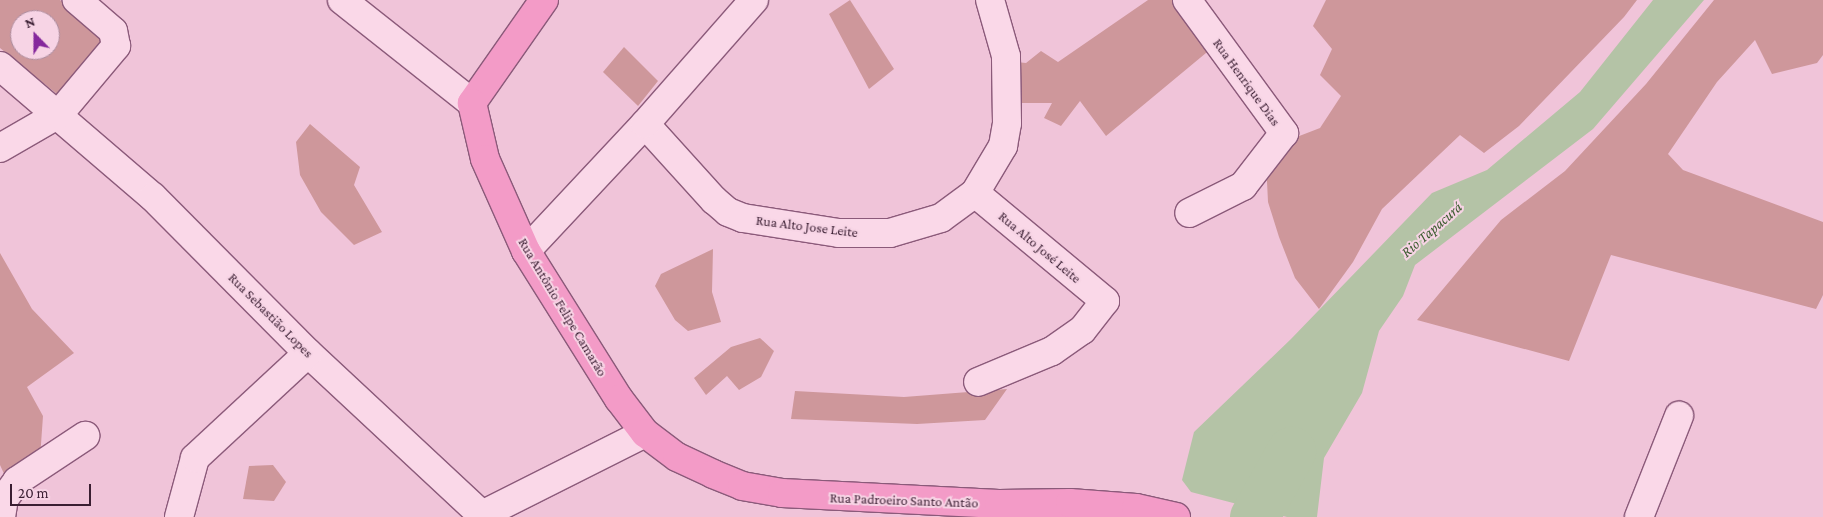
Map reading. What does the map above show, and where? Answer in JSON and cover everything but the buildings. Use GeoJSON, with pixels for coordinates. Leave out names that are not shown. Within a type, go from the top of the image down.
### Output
{"type":"FeatureCollection","features":[{"type":"Feature","properties":{"kind":"main road"},"geometry":{"type":"LineString","coordinates":[[472,103],[544,0]]}},
{"type":"Feature","properties":{"kind":"main road","name":"Rua Antônio Felipe Camarão"},"geometry":{"type":"LineString","coordinates":[[472,103],[485,159],[526,251],[620,399],[646,433]]}},
{"type":"Feature","properties":{"kind":"main road","name":"Rua Padroeiro Santo Antão"},"geometry":{"type":"LineString","coordinates":[[646,433],[677,457],[713,474],[742,486],[782,494],[1136,508],[1176,517]]}},
{"type":"Feature","properties":{"kind":"street"},"geometry":{"type":"LineString","coordinates":[[0,148],[59,114],[117,42],[113,31],[77,0]]}},
{"type":"Feature","properties":{"kind":"street"},"geometry":{"type":"LineString","coordinates":[[342,0],[472,103]]}},
{"type":"Feature","properties":{"kind":"street"},"geometry":{"type":"LineString","coordinates":[[526,251],[645,124],[754,0]]}},
{"type":"Feature","properties":{"kind":"street","name":"Rua Alto Jose Leite"},"geometry":{"type":"LineString","coordinates":[[645,124],[714,200],[728,212],[744,218],[839,233],[890,233],[941,218],[976,193],[1003,146],[1007,124],[1006,56],[990,0]]}},
{"type":"Feature","properties":{"kind":"street","name":"Rua Henrique Dias"},"geometry":{"type":"LineString","coordinates":[[1187,0],[1284,133],[1244,186],[1189,213]]}},
{"type":"Feature","properties":{"kind":"street","name":"Rua Sebastião Lopes"},"geometry":{"type":"LineString","coordinates":[[0,66],[59,114],[153,197],[308,352],[483,516]]}},
{"type":"Feature","properties":{"kind":"street","name":"Rua Alto José Leite"},"geometry":{"type":"LineString","coordinates":[[976,193],[1105,301],[1082,330],[1052,351],[978,382]]}},
{"type":"Feature","properties":{"kind":"street"},"geometry":{"type":"LineString","coordinates":[[179,517],[195,458],[308,352]]}},
{"type":"Feature","properties":{"kind":"street"},"geometry":{"type":"LineString","coordinates":[[1639,517],[1679,416]]}},
{"type":"Feature","properties":{"kind":"street"},"geometry":{"type":"LineString","coordinates":[[483,516],[646,433]]}},
{"type":"Feature","properties":{"kind":"street"},"geometry":{"type":"LineString","coordinates":[[1,517],[4,499],[17,481],[85,436]]}},
{"type":"Feature","properties":{"kind":"shaded area"},"geometry":{"type":"Polygon","coordinates":[[[0,0],[60,0],[110,41],[62,98],[15,60],[60,60],[60,10],[10,10],[10,56],[0,48],[0,0]]]}},
{"type":"Feature","properties":{"kind":"shaded area"},"geometry":{"type":"Polygon","coordinates":[[[850,0],[894,69],[869,89],[829,14],[850,0]]]}},
{"type":"Feature","properties":{"kind":"shaded area"},"geometry":{"type":"Polygon","coordinates":[[[1148,0],[1177,0],[1212,48],[1106,136],[1080,101],[1061,126],[1044,118],[1052,103],[1021,103],[1015,62],[1026,63],[1041,51],[1058,62],[1148,0]]]}},
{"type":"Feature","properties":{"kind":"shaded area"},"geometry":{"type":"Polygon","coordinates":[[[1326,0],[1637,0],[1624,17],[1519,126],[1484,153],[1460,135],[1382,209],[1353,262],[1319,309],[1295,278],[1279,237],[1268,202],[1266,161],[1276,145],[1320,128],[1341,96],[1320,75],[1332,49],[1313,26],[1326,0]]]}},
{"type":"Feature","properties":{"kind":"shaded area"},"geometry":{"type":"Polygon","coordinates":[[[1714,0],[1823,0],[1823,55],[1817,63],[1772,74],[1755,40],[1717,82],[1668,154],[1683,170],[1823,222],[1823,295],[1816,309],[1611,255],[1569,361],[1417,320],[1501,220],[1565,171],[1646,84],[1714,0]]]}},
{"type":"Feature","properties":{"kind":"shaded area"},"geometry":{"type":"Polygon","coordinates":[[[624,47],[658,81],[638,106],[603,72],[624,47]]]}},
{"type":"Feature","properties":{"kind":"shaded area"},"geometry":{"type":"Polygon","coordinates":[[[310,124],[360,167],[354,185],[382,232],[354,245],[321,212],[300,175],[296,142],[310,124]]]}},
{"type":"Feature","properties":{"kind":"shaded area"},"geometry":{"type":"Polygon","coordinates":[[[713,249],[712,292],[721,322],[688,331],[675,320],[655,286],[661,274],[713,249]]]}},
{"type":"Feature","properties":{"kind":"shaded area"},"geometry":{"type":"Polygon","coordinates":[[[0,253],[32,309],[74,353],[27,387],[43,416],[40,458],[6,478],[0,465],[0,253]]]}},
{"type":"Feature","properties":{"kind":"shaded area"},"geometry":{"type":"Polygon","coordinates":[[[760,338],[774,351],[761,377],[739,390],[727,376],[706,395],[694,378],[731,347],[760,338]]]}},
{"type":"Feature","properties":{"kind":"shaded area"},"geometry":{"type":"Polygon","coordinates":[[[1007,389],[985,420],[917,424],[791,419],[795,391],[904,397],[1007,389]]]}},
{"type":"Feature","properties":{"kind":"shaded area"},"geometry":{"type":"Polygon","coordinates":[[[273,465],[286,482],[274,501],[243,499],[249,466],[273,465]]]}},
{"type":"Feature","properties":{"kind":"water"},"geometry":{"type":"Polygon","coordinates":[[[1653,0],[1704,0],[1593,129],[1415,265],[1403,296],[1379,331],[1362,393],[1324,458],[1317,517],[1287,517],[1191,492],[1182,480],[1194,432],[1291,339],[1432,193],[1487,170],[1580,92],[1653,0]]]}},
{"type":"Feature","properties":{"kind":"waterway","name":"Rio Tapacurá"},"geometry":{"type":"LineString","coordinates":[[1254,517],[1291,451]]}}]}
